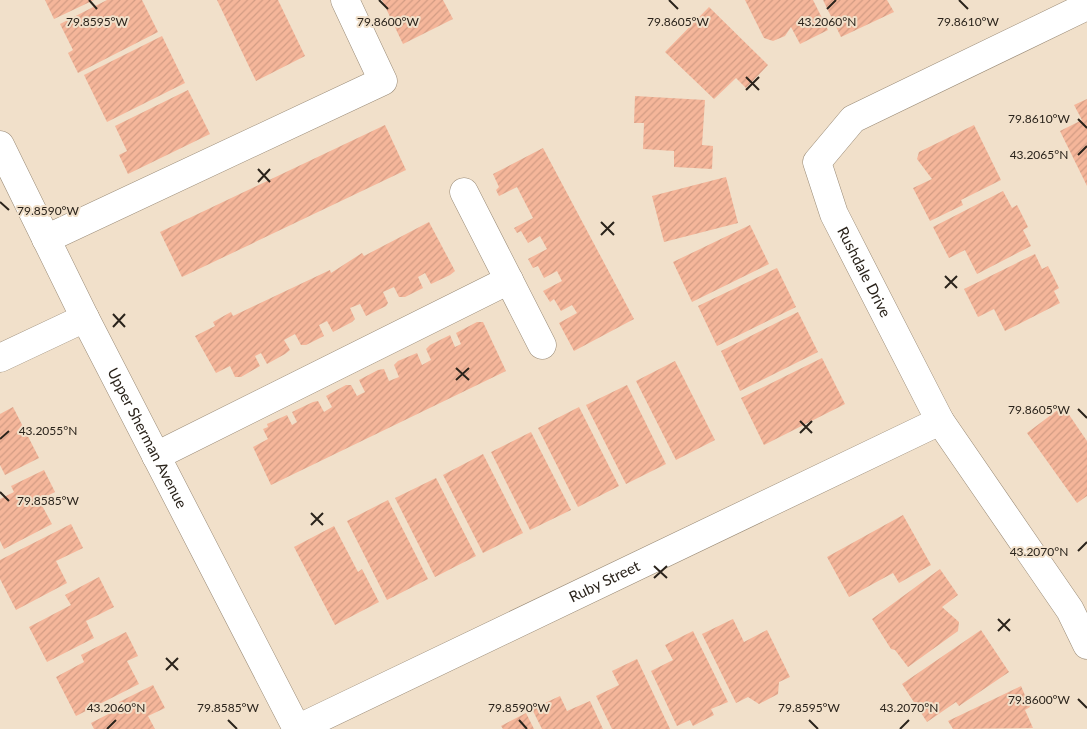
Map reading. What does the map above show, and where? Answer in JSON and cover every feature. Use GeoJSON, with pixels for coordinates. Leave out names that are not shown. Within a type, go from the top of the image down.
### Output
{"type":"FeatureCollection","features":[{"type":"Feature","properties":{"kind":"street"},"geometry":{"type":"LineString","coordinates":[[46,240],[383,81],[344,0]]}},
{"type":"Feature","properties":{"kind":"street","name":"Rushdale Drive"},"geometry":{"type":"LineString","coordinates":[[1087,6],[853,119],[817,162],[834,214],[940,421],[1078,604],[1087,645]]}},
{"type":"Feature","properties":{"kind":"street","name":"Upper Sherman Avenue"},"geometry":{"type":"LineString","coordinates":[[0,145],[85,318],[297,729]]}},
{"type":"Feature","properties":{"kind":"street"},"geometry":{"type":"LineString","coordinates":[[464,192],[542,345]]}},
{"type":"Feature","properties":{"kind":"street"},"geometry":{"type":"LineString","coordinates":[[156,456],[509,280]]}},
{"type":"Feature","properties":{"kind":"street"},"geometry":{"type":"LineString","coordinates":[[0,358],[85,318]]}},
{"type":"Feature","properties":{"kind":"street","name":"Ruby Street"},"geometry":{"type":"LineString","coordinates":[[297,729],[940,421]]}},
{"type":"Feature","properties":{"kind":"building"},"geometry":{"type":"Polygon","coordinates":[[[45,0],[94,0],[54,19],[45,0]]]}},
{"type":"Feature","properties":{"kind":"building"},"geometry":{"type":"Polygon","coordinates":[[[107,0],[142,0],[158,32],[78,73],[68,53],[73,50],[60,24],[107,0]]]}},
{"type":"Feature","properties":{"kind":"building"},"geometry":{"type":"Polygon","coordinates":[[[217,0],[278,0],[305,56],[256,81],[217,0]]]}},
{"type":"Feature","properties":{"kind":"building"},"geometry":{"type":"Polygon","coordinates":[[[382,0],[443,0],[453,19],[403,44],[382,0]]]}},
{"type":"Feature","properties":{"kind":"building"},"geometry":{"type":"Polygon","coordinates":[[[745,0],[813,0],[828,30],[800,44],[791,27],[785,36],[773,41],[764,38],[745,0]]]}},
{"type":"Feature","properties":{"kind":"building"},"geometry":{"type":"Polygon","coordinates":[[[823,0],[887,0],[894,12],[841,37],[823,0]]]}},
{"type":"Feature","properties":{"kind":"building"},"geometry":{"type":"Polygon","coordinates":[[[709,7],[768,65],[746,88],[736,78],[714,99],[665,52],[709,7]]]}},
{"type":"Feature","properties":{"kind":"building"},"geometry":{"type":"Polygon","coordinates":[[[162,36],[185,83],[107,122],[84,75],[162,36]]]}},
{"type":"Feature","properties":{"kind":"building"},"geometry":{"type":"Polygon","coordinates":[[[188,90],[210,134],[128,174],[119,155],[127,151],[115,126],[188,90]]]}},
{"type":"Feature","properties":{"kind":"building"},"geometry":{"type":"Polygon","coordinates":[[[635,96],[705,100],[702,145],[713,146],[712,169],[674,167],[674,151],[643,149],[644,123],[634,123],[635,96]]]}},
{"type":"Feature","properties":{"kind":"building"},"geometry":{"type":"Polygon","coordinates":[[[1087,99],[1087,186],[1060,131],[1082,120],[1074,105],[1087,99]]]}},
{"type":"Feature","properties":{"kind":"building"},"geometry":{"type":"Polygon","coordinates":[[[385,125],[406,170],[182,277],[160,232],[385,125]]]}},
{"type":"Feature","properties":{"kind":"building"},"geometry":{"type":"Polygon","coordinates":[[[974,125],[1001,180],[961,200],[963,205],[930,221],[913,188],[932,179],[917,159],[919,152],[974,125]]]}},
{"type":"Feature","properties":{"kind":"building"},"geometry":{"type":"Polygon","coordinates":[[[543,148],[634,319],[574,351],[559,323],[577,313],[572,305],[561,311],[554,299],[550,302],[543,291],[562,281],[557,271],[544,278],[538,266],[533,268],[528,259],[547,249],[540,236],[528,243],[521,231],[517,233],[514,228],[533,218],[517,187],[499,196],[496,190],[499,187],[493,174],[543,148]]]}},
{"type":"Feature","properties":{"kind":"building"},"geometry":{"type":"Polygon","coordinates":[[[726,177],[738,223],[664,242],[652,196],[726,177]]]}},
{"type":"Feature","properties":{"kind":"building"},"geometry":{"type":"Polygon","coordinates":[[[1003,191],[1012,208],[1017,205],[1028,227],[1023,230],[1031,246],[977,274],[965,250],[949,258],[933,227],[1003,191]]]}},
{"type":"Feature","properties":{"kind":"building"},"geometry":{"type":"Polygon","coordinates":[[[429,222],[455,271],[450,275],[431,284],[425,273],[418,277],[423,288],[405,297],[399,297],[394,287],[383,292],[388,303],[386,306],[366,316],[360,304],[350,308],[355,319],[352,322],[333,332],[327,321],[319,325],[324,336],[306,345],[301,345],[295,334],[284,340],[290,350],[285,354],[267,364],[261,353],[255,356],[260,366],[241,377],[235,377],[230,366],[216,373],[195,336],[215,326],[213,322],[231,312],[233,316],[330,270],[331,273],[362,253],[364,256],[429,222]]]}},
{"type":"Feature","properties":{"kind":"building"},"geometry":{"type":"Polygon","coordinates":[[[750,225],[769,264],[692,302],[673,262],[750,225]]]}},
{"type":"Feature","properties":{"kind":"building"},"geometry":{"type":"Polygon","coordinates":[[[1035,254],[1042,269],[1048,266],[1059,288],[1054,291],[1060,303],[1005,331],[994,309],[978,317],[964,289],[1035,254]]]}},
{"type":"Feature","properties":{"kind":"building"},"geometry":{"type":"Polygon","coordinates":[[[777,268],[796,307],[717,346],[698,306],[777,268]]]}},
{"type":"Feature","properties":{"kind":"building"},"geometry":{"type":"Polygon","coordinates":[[[798,312],[818,352],[740,391],[721,351],[798,312]]]}},
{"type":"Feature","properties":{"kind":"building"},"geometry":{"type":"Polygon","coordinates":[[[477,322],[483,322],[506,371],[271,485],[253,447],[268,439],[263,429],[268,427],[267,424],[287,415],[292,425],[297,422],[292,412],[313,402],[318,401],[324,412],[332,407],[326,396],[346,385],[351,385],[357,396],[365,392],[359,380],[378,370],[384,369],[389,381],[399,377],[394,365],[398,361],[417,353],[422,365],[431,360],[426,349],[430,345],[450,335],[455,347],[461,344],[456,333],[477,322]]]}},
{"type":"Feature","properties":{"kind":"building"},"geometry":{"type":"Polygon","coordinates":[[[822,358],[845,404],[764,445],[741,398],[822,358]]]}},
{"type":"Feature","properties":{"kind":"building"},"geometry":{"type":"Polygon","coordinates":[[[675,361],[715,440],[676,460],[636,381],[675,361]]]}},
{"type":"Feature","properties":{"kind":"building"},"geometry":{"type":"Polygon","coordinates":[[[627,385],[666,464],[626,484],[586,405],[627,385]]]}},
{"type":"Feature","properties":{"kind":"building"},"geometry":{"type":"Polygon","coordinates":[[[1063,406],[1087,441],[1087,496],[1077,503],[1027,433],[1063,406]]]}},
{"type":"Feature","properties":{"kind":"building"},"geometry":{"type":"Polygon","coordinates":[[[13,407],[39,458],[5,475],[0,465],[0,414],[13,407]]]}},
{"type":"Feature","properties":{"kind":"building"},"geometry":{"type":"Polygon","coordinates":[[[579,407],[619,486],[578,507],[538,428],[579,407]]]}},
{"type":"Feature","properties":{"kind":"building"},"geometry":{"type":"Polygon","coordinates":[[[531,432],[571,510],[530,530],[491,452],[531,432]]]}},
{"type":"Feature","properties":{"kind":"building"},"geometry":{"type":"Polygon","coordinates":[[[483,454],[523,533],[483,553],[443,475],[483,454]]]}},
{"type":"Feature","properties":{"kind":"building"},"geometry":{"type":"Polygon","coordinates":[[[44,470],[55,492],[39,500],[52,524],[4,549],[0,541],[0,499],[14,492],[11,486],[44,470]]]}},
{"type":"Feature","properties":{"kind":"building"},"geometry":{"type":"Polygon","coordinates":[[[436,478],[476,556],[435,577],[395,498],[436,478]]]}},
{"type":"Feature","properties":{"kind":"building"},"geometry":{"type":"Polygon","coordinates":[[[388,500],[428,579],[387,600],[347,521],[388,500]]]}},
{"type":"Feature","properties":{"kind":"building"},"geometry":{"type":"Polygon","coordinates":[[[903,515],[931,565],[899,583],[893,573],[849,597],[827,557],[903,515]]]}},
{"type":"Feature","properties":{"kind":"building"},"geometry":{"type":"Polygon","coordinates":[[[71,524],[83,548],[56,561],[67,583],[16,610],[0,579],[0,560],[71,524]]]}},
{"type":"Feature","properties":{"kind":"building"},"geometry":{"type":"Polygon","coordinates":[[[334,526],[358,572],[362,569],[379,602],[335,625],[294,547],[334,526]]]}},
{"type":"Feature","properties":{"kind":"building"},"geometry":{"type":"Polygon","coordinates":[[[940,569],[958,595],[942,607],[959,622],[958,631],[908,667],[895,650],[891,649],[872,619],[940,569]]]}},
{"type":"Feature","properties":{"kind":"building"},"geometry":{"type":"Polygon","coordinates":[[[99,577],[114,607],[86,621],[94,638],[47,662],[29,627],[71,605],[65,595],[99,577]]]}},
{"type":"Feature","properties":{"kind":"building"},"geometry":{"type":"Polygon","coordinates":[[[733,619],[744,642],[767,630],[790,677],[779,682],[778,694],[759,704],[748,697],[736,703],[702,634],[733,619]]]}},
{"type":"Feature","properties":{"kind":"building"},"geometry":{"type":"Polygon","coordinates":[[[981,630],[1009,672],[959,706],[956,702],[927,722],[902,684],[981,630]]]}},
{"type":"Feature","properties":{"kind":"building"},"geometry":{"type":"Polygon","coordinates":[[[693,631],[728,702],[711,709],[714,715],[693,726],[690,720],[677,726],[651,671],[673,660],[665,645],[693,631]]]}},
{"type":"Feature","properties":{"kind":"building"},"geometry":{"type":"Polygon","coordinates":[[[126,632],[138,656],[127,661],[139,684],[76,716],[56,677],[84,662],[81,655],[126,632]]]}},
{"type":"Feature","properties":{"kind":"building"},"geometry":{"type":"Polygon","coordinates":[[[637,659],[670,729],[612,729],[596,696],[619,685],[612,671],[637,659]]]}},
{"type":"Feature","properties":{"kind":"building"},"geometry":{"type":"Polygon","coordinates":[[[153,685],[165,708],[148,716],[155,729],[94,729],[91,723],[122,707],[119,702],[153,685]]]}},
{"type":"Feature","properties":{"kind":"building"},"geometry":{"type":"Polygon","coordinates":[[[1021,686],[1030,707],[1025,710],[1033,728],[953,729],[948,721],[1021,686]]]}},
{"type":"Feature","properties":{"kind":"building"},"geometry":{"type":"Polygon","coordinates":[[[560,696],[567,711],[590,701],[603,729],[542,729],[532,709],[560,696]]]}},
{"type":"Feature","properties":{"kind":"building"},"geometry":{"type":"Polygon","coordinates":[[[526,713],[534,729],[503,729],[501,726],[526,713]]]}}]}
